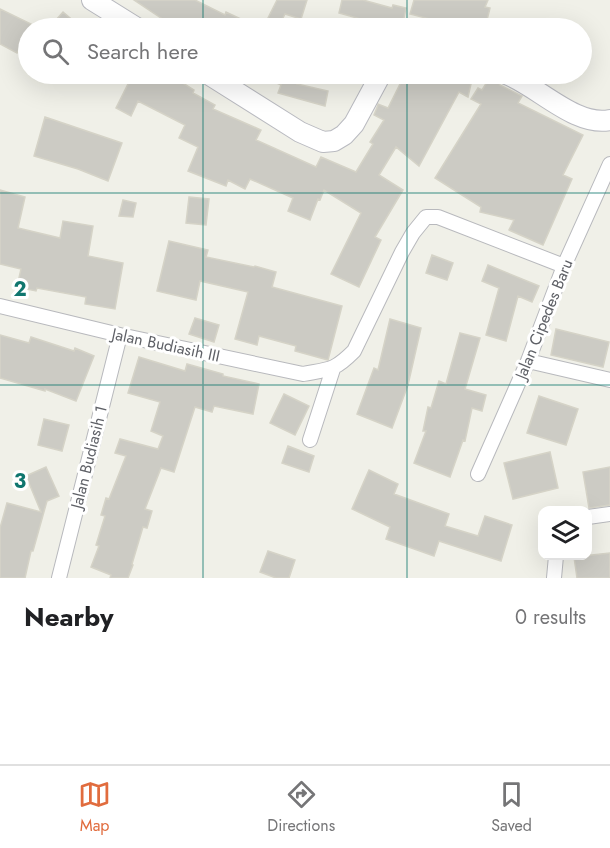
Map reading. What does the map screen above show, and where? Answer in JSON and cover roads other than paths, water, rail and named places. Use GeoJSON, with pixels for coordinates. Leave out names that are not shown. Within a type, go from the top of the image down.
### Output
{"type":"FeatureCollection","features":[{"type":"Feature","properties":{"kind":"street"},"geometry":{"type":"LineString","coordinates":[[92,0],[121,18]]}},
{"type":"Feature","properties":{"kind":"street"},"geometry":{"type":"LineString","coordinates":[[224,84],[300,132],[323,142],[334,141],[344,135],[354,124],[376,84]]}},
{"type":"Feature","properties":{"kind":"street"},"geometry":{"type":"LineString","coordinates":[[527,84],[564,109],[581,117],[610,120]]}},
{"type":"Feature","properties":{"kind":"street","name":"Jalan Cipedes Baru"},"geometry":{"type":"LineString","coordinates":[[478,474],[528,360],[564,266],[610,164]]}},
{"type":"Feature","properties":{"kind":"street"},"geometry":{"type":"LineString","coordinates":[[310,440],[333,369],[354,351],[402,252],[426,217],[438,217],[564,266]]}},
{"type":"Feature","properties":{"kind":"street","name":"Jalan Budiasih III"},"geometry":{"type":"LineString","coordinates":[[0,306],[120,335],[303,374],[333,369]]}},
{"type":"Feature","properties":{"kind":"street","name":"Jalan Budiasih 1"},"geometry":{"type":"LineString","coordinates":[[59,578],[120,335]]}},
{"type":"Feature","properties":{"kind":"street"},"geometry":{"type":"LineString","coordinates":[[528,360],[610,380]]}},
{"type":"Feature","properties":{"kind":"street"},"geometry":{"type":"LineString","coordinates":[[592,516],[610,514]]}},
{"type":"Feature","properties":{"kind":"street"},"geometry":{"type":"LineString","coordinates":[[555,578],[556,560]]}}]}
